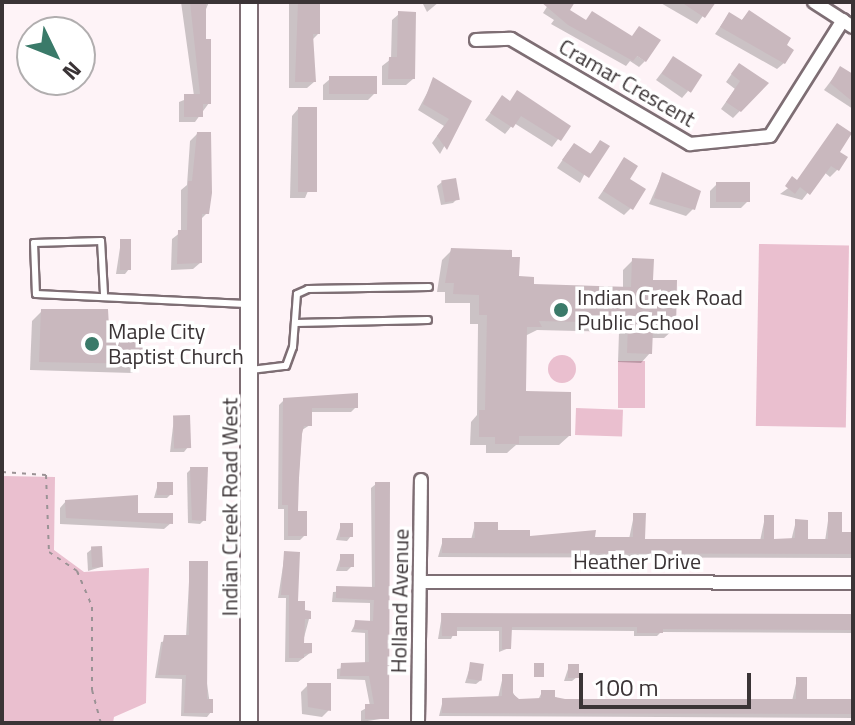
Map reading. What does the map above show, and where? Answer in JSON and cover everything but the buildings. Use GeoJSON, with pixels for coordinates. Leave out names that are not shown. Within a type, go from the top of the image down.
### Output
{"type":"FeatureCollection","features":[{"type":"Feature","properties":{"kind":"street","name":"Indian Creek Road West"},"geometry":{"type":"LineString","coordinates":[[249,2],[249,723]]}},
{"type":"Feature","properties":{"kind":"street"},"geometry":{"type":"LineString","coordinates":[[814,2],[848,24]]}},
{"type":"Feature","properties":{"kind":"street","name":"Cramar Crescent"},"geometry":{"type":"LineString","coordinates":[[476,40],[511,39],[690,144],[770,136],[848,24]]}},
{"type":"Feature","properties":{"kind":"street","name":"Holland Avenue"},"geometry":{"type":"LineString","coordinates":[[418,723],[421,480]]}},
{"type":"Feature","properties":{"kind":"street","name":"Heather Drive"},"geometry":{"type":"LineString","coordinates":[[420,582],[853,583]]}},
{"type":"Feature","properties":{"kind":"lane"},"geometry":{"type":"LineString","coordinates":[[104,294],[101,241],[34,243],[36,294],[104,294],[250,304]]}},
{"type":"Feature","properties":{"kind":"lane"},"geometry":{"type":"LineString","coordinates":[[251,370],[286,366],[296,323],[297,294],[308,289],[429,287]]}},
{"type":"Feature","properties":{"kind":"lane"},"geometry":{"type":"LineString","coordinates":[[296,323],[428,320]]}},
{"type":"Feature","properties":{"kind":"path"},"geometry":{"type":"LineString","coordinates":[[2,472],[46,475],[49,552],[77,571],[92,607],[92,690],[101,723]]}},
{"type":"Feature","properties":{"kind":"shaded area"},"geometry":{"type":"Polygon","coordinates":[[[759,244],[849,246],[846,428],[756,426],[759,244]]]}},
{"type":"Feature","properties":{"kind":"shaded area"},"geometry":{"type":"Polygon","coordinates":[[[562,355],[572,359],[576,369],[572,379],[562,383],[552,379],[548,369],[552,359],[562,355]]]}},
{"type":"Feature","properties":{"kind":"shaded area"},"geometry":{"type":"Polygon","coordinates":[[[618,361],[645,361],[645,408],[618,408],[618,361]]]}},
{"type":"Feature","properties":{"kind":"shaded area"},"geometry":{"type":"Polygon","coordinates":[[[576,408],[623,410],[622,437],[575,435],[576,408]]]}},
{"type":"Feature","properties":{"kind":"shaded area"},"geometry":{"type":"Polygon","coordinates":[[[2,476],[55,477],[54,550],[84,572],[149,568],[146,703],[114,717],[113,723],[2,723],[2,476]]]}},
{"type":"Feature","properties":{"kind":"place","name":"Indian Creek Road Public School"},"geometry":{"type":"Point","coordinates":[561,310]}},
{"type":"Feature","properties":{"kind":"place","name":"Maple City Baptist Church"},"geometry":{"type":"Point","coordinates":[92,344]}}]}
